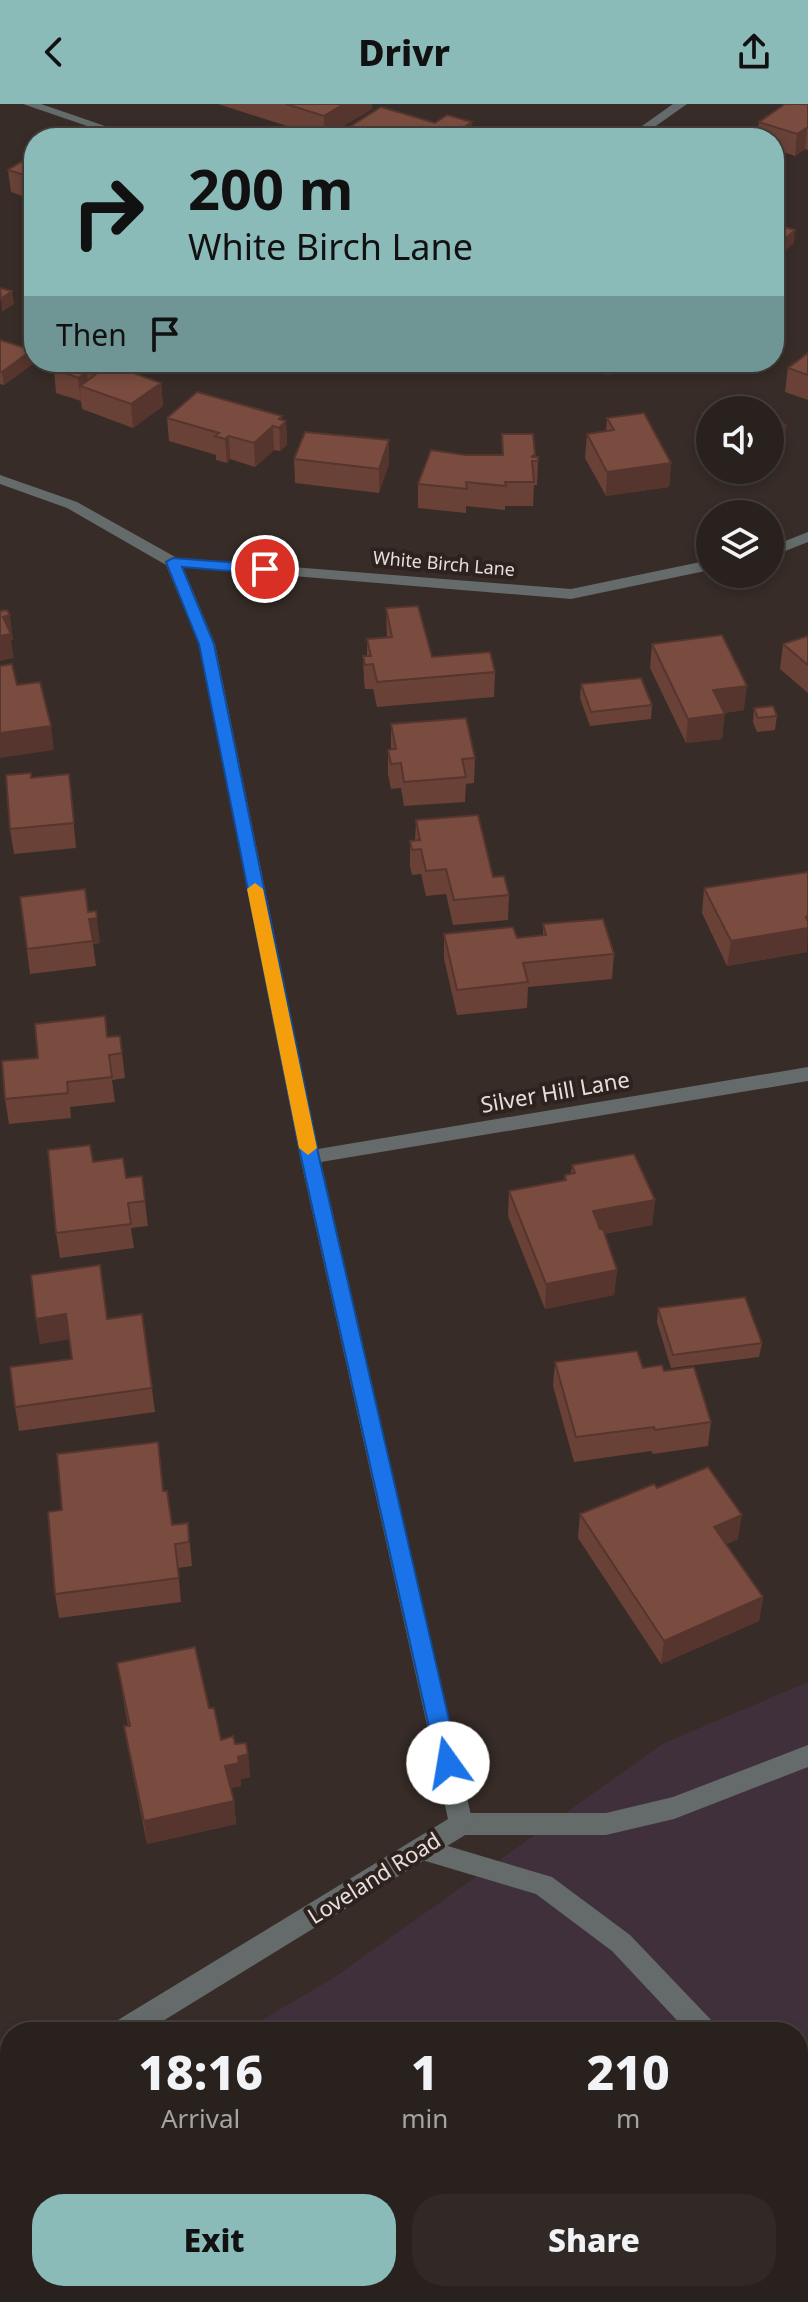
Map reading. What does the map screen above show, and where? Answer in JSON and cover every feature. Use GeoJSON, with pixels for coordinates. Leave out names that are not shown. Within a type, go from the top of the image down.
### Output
{"type":"FeatureCollection","features":[{"type":"Feature","properties":{"kind":"street"},"geometry":{"type":"LineString","coordinates":[[29,104],[103,128]]}},
{"type":"Feature","properties":{"kind":"street"},"geometry":{"type":"LineString","coordinates":[[646,128],[681,104]]}},
{"type":"Feature","properties":{"kind":"street"},"geometry":{"type":"LineString","coordinates":[[0,479],[72,505],[173,562]]}},
{"type":"Feature","properties":{"kind":"street"},"geometry":{"type":"LineString","coordinates":[[784,546],[808,537]]}},
{"type":"Feature","properties":{"kind":"street","name":"White Birch Lane"},"geometry":{"type":"LineString","coordinates":[[173,562],[571,594],[696,568]]}},
{"type":"Feature","properties":{"kind":"street","name":"Loveland Road"},"geometry":{"type":"LineString","coordinates":[[138,2022],[461,1824],[310,1157],[207,644],[173,562]]}},
{"type":"Feature","properties":{"kind":"street","name":"Silver Hill Lane"},"geometry":{"type":"LineString","coordinates":[[310,1157],[808,1074]]}},
{"type":"Feature","properties":{"kind":"street"},"geometry":{"type":"LineString","coordinates":[[461,1824],[606,1824],[674,1808],[808,1756]]}},
{"type":"Feature","properties":{"kind":"street"},"geometry":{"type":"LineString","coordinates":[[421,1849],[543,1885],[621,1943],[696,2022]]}},
{"type":"Feature","properties":{"kind":"shaded area"},"geometry":{"type":"Polygon","coordinates":[[[808,1682],[808,2022],[258,2022],[332,1979],[664,1743],[808,1682]]]}},
{"type":"Feature","properties":{"kind":"building"},"geometry":{"type":"Polygon","coordinates":[[[286,104],[344,104],[324,116],[286,104]]]}},
{"type":"Feature","properties":{"kind":"building"},"geometry":{"type":"Polygon","coordinates":[[[785,104],[808,104],[808,127],[797,134],[759,122],[785,104]]]}},
{"type":"Feature","properties":{"kind":"building"},"geometry":{"type":"Polygon","coordinates":[[[381,107],[435,123],[447,115],[472,122],[463,128],[351,126],[381,107]]]}},
{"type":"Feature","properties":{"kind":"building"},"geometry":{"type":"Polygon","coordinates":[[[24,160],[24,175],[8,170],[24,160]]]}},
{"type":"Feature","properties":{"kind":"building"},"geometry":{"type":"Polygon","coordinates":[[[784,227],[795,230],[784,240],[784,227]]]}},
{"type":"Feature","properties":{"kind":"building"},"geometry":{"type":"Polygon","coordinates":[[[0,288],[12,291],[1,299],[0,288]]]}},
{"type":"Feature","properties":{"kind":"building"},"geometry":{"type":"Polygon","coordinates":[[[0,340],[24,348],[24,356],[0,372],[0,340]]]}},
{"type":"Feature","properties":{"kind":"building"},"geometry":{"type":"Polygon","coordinates":[[[808,353],[808,375],[788,368],[808,353]]]}},
{"type":"Feature","properties":{"kind":"building"},"geometry":{"type":"Polygon","coordinates":[[[62,372],[87,372],[78,378],[62,372]]]}},
{"type":"Feature","properties":{"kind":"building"},"geometry":{"type":"Polygon","coordinates":[[[87,372],[131,372],[161,383],[131,404],[80,386],[95,375],[87,372]]]}},
{"type":"Feature","properties":{"kind":"building"},"geometry":{"type":"Polygon","coordinates":[[[197,392],[282,416],[279,419],[286,421],[279,428],[273,426],[254,443],[229,436],[225,439],[215,436],[219,433],[167,418],[197,392]]]}},
{"type":"Feature","properties":{"kind":"building"},"geometry":{"type":"Polygon","coordinates":[[[644,413],[671,463],[607,472],[587,434],[614,430],[607,418],[644,413]]]}},
{"type":"Feature","properties":{"kind":"building"},"geometry":{"type":"Polygon","coordinates":[[[305,432],[389,440],[379,469],[294,459],[305,432]]]}},
{"type":"Feature","properties":{"kind":"building"},"geometry":{"type":"Polygon","coordinates":[[[502,434],[533,434],[535,455],[531,457],[538,457],[538,461],[532,461],[534,482],[505,482],[506,486],[466,482],[467,489],[418,484],[431,450],[465,455],[503,455],[502,434]]]}},
{"type":"Feature","properties":{"kind":"building"},"geometry":{"type":"Polygon","coordinates":[[[418,606],[432,657],[490,652],[495,672],[377,682],[373,664],[365,665],[363,656],[371,656],[367,639],[392,637],[386,608],[418,606]]]}},
{"type":"Feature","properties":{"kind":"building"},"geometry":{"type":"Polygon","coordinates":[[[7,610],[10,615],[3,617],[11,634],[0,636],[0,611],[7,610]]]}},
{"type":"Feature","properties":{"kind":"building"},"geometry":{"type":"Polygon","coordinates":[[[722,635],[747,686],[713,690],[725,714],[688,719],[652,644],[722,635]]]}},
{"type":"Feature","properties":{"kind":"building"},"geometry":{"type":"Polygon","coordinates":[[[808,636],[808,665],[783,644],[808,636]]]}},
{"type":"Feature","properties":{"kind":"building"},"geometry":{"type":"Polygon","coordinates":[[[12,664],[17,685],[40,682],[51,726],[0,733],[0,666],[12,664]]]}},
{"type":"Feature","properties":{"kind":"building"},"geometry":{"type":"Polygon","coordinates":[[[641,678],[652,705],[591,712],[581,684],[641,678]]]}},
{"type":"Feature","properties":{"kind":"building"},"geometry":{"type":"Polygon","coordinates":[[[773,706],[777,716],[758,718],[754,708],[773,706]]]}},
{"type":"Feature","properties":{"kind":"building"},"geometry":{"type":"Polygon","coordinates":[[[466,718],[475,758],[462,759],[466,777],[404,782],[401,763],[391,764],[388,750],[396,749],[391,724],[466,718]]]}},
{"type":"Feature","properties":{"kind":"building"},"geometry":{"type":"Polygon","coordinates":[[[31,773],[31,778],[69,774],[74,823],[10,829],[6,775],[31,773]]]}},
{"type":"Feature","properties":{"kind":"building"},"geometry":{"type":"Polygon","coordinates":[[[478,815],[493,877],[504,876],[509,895],[454,900],[446,869],[426,871],[421,849],[412,850],[410,841],[420,840],[416,820],[478,815]]]}},
{"type":"Feature","properties":{"kind":"building"},"geometry":{"type":"Polygon","coordinates":[[[808,872],[808,928],[731,941],[704,888],[808,872]]]}},
{"type":"Feature","properties":{"kind":"building"},"geometry":{"type":"Polygon","coordinates":[[[85,889],[88,912],[96,911],[97,918],[89,919],[93,941],[27,949],[20,897],[85,889]]]}},
{"type":"Feature","properties":{"kind":"building"},"geometry":{"type":"Polygon","coordinates":[[[603,919],[614,954],[523,963],[528,982],[457,990],[444,934],[513,927],[517,938],[546,935],[543,924],[603,919]]]}},
{"type":"Feature","properties":{"kind":"building"},"geometry":{"type":"Polygon","coordinates":[[[105,1016],[107,1037],[120,1036],[122,1053],[109,1055],[112,1077],[67,1082],[68,1093],[5,1099],[2,1061],[38,1058],[35,1024],[105,1016]]]}},
{"type":"Feature","properties":{"kind":"building"},"geometry":{"type":"Polygon","coordinates":[[[90,1145],[93,1162],[123,1158],[126,1178],[142,1176],[145,1201],[128,1203],[131,1224],[56,1233],[48,1150],[90,1145]]]}},
{"type":"Feature","properties":{"kind":"building"},"geometry":{"type":"Polygon","coordinates":[[[634,1154],[655,1200],[593,1211],[600,1229],[603,1229],[617,1270],[546,1284],[509,1191],[566,1180],[565,1175],[575,1173],[572,1165],[634,1154]]]}},
{"type":"Feature","properties":{"kind":"building"},"geometry":{"type":"Polygon","coordinates":[[[100,1265],[107,1319],[142,1314],[152,1388],[15,1407],[10,1367],[72,1359],[66,1314],[36,1319],[31,1275],[100,1265]]]}},
{"type":"Feature","properties":{"kind":"building"},"geometry":{"type":"Polygon","coordinates":[[[745,1297],[762,1343],[673,1355],[658,1308],[745,1297]]]}},
{"type":"Feature","properties":{"kind":"building"},"geometry":{"type":"Polygon","coordinates":[[[637,1351],[643,1368],[662,1365],[664,1371],[694,1367],[711,1422],[576,1437],[555,1362],[637,1351]]]}},
{"type":"Feature","properties":{"kind":"building"},"geometry":{"type":"Polygon","coordinates":[[[158,1442],[163,1491],[167,1491],[172,1525],[188,1523],[189,1542],[175,1544],[179,1578],[55,1594],[48,1512],[62,1510],[57,1454],[158,1442]]]}},
{"type":"Feature","properties":{"kind":"building"},"geometry":{"type":"Polygon","coordinates":[[[708,1467],[742,1515],[714,1527],[763,1597],[664,1641],[580,1514],[654,1484],[657,1488],[708,1467]]]}},
{"type":"Feature","properties":{"kind":"building"},"geometry":{"type":"Polygon","coordinates":[[[195,1647],[209,1708],[214,1708],[221,1740],[233,1736],[235,1744],[246,1743],[248,1754],[238,1757],[239,1763],[225,1766],[234,1801],[144,1821],[124,1726],[130,1726],[117,1663],[195,1647]]]}},
{"type":"Feature","properties":{"kind":"slow traffic"},"geometry":{"type":"LineString","coordinates":[[255,889],[308,1148]]}},
{"type":"Feature","properties":{"kind":"route"},"geometry":{"type":"LineString","coordinates":[[265,569],[173,562],[207,644],[310,1157],[448,1763]]}}]}
